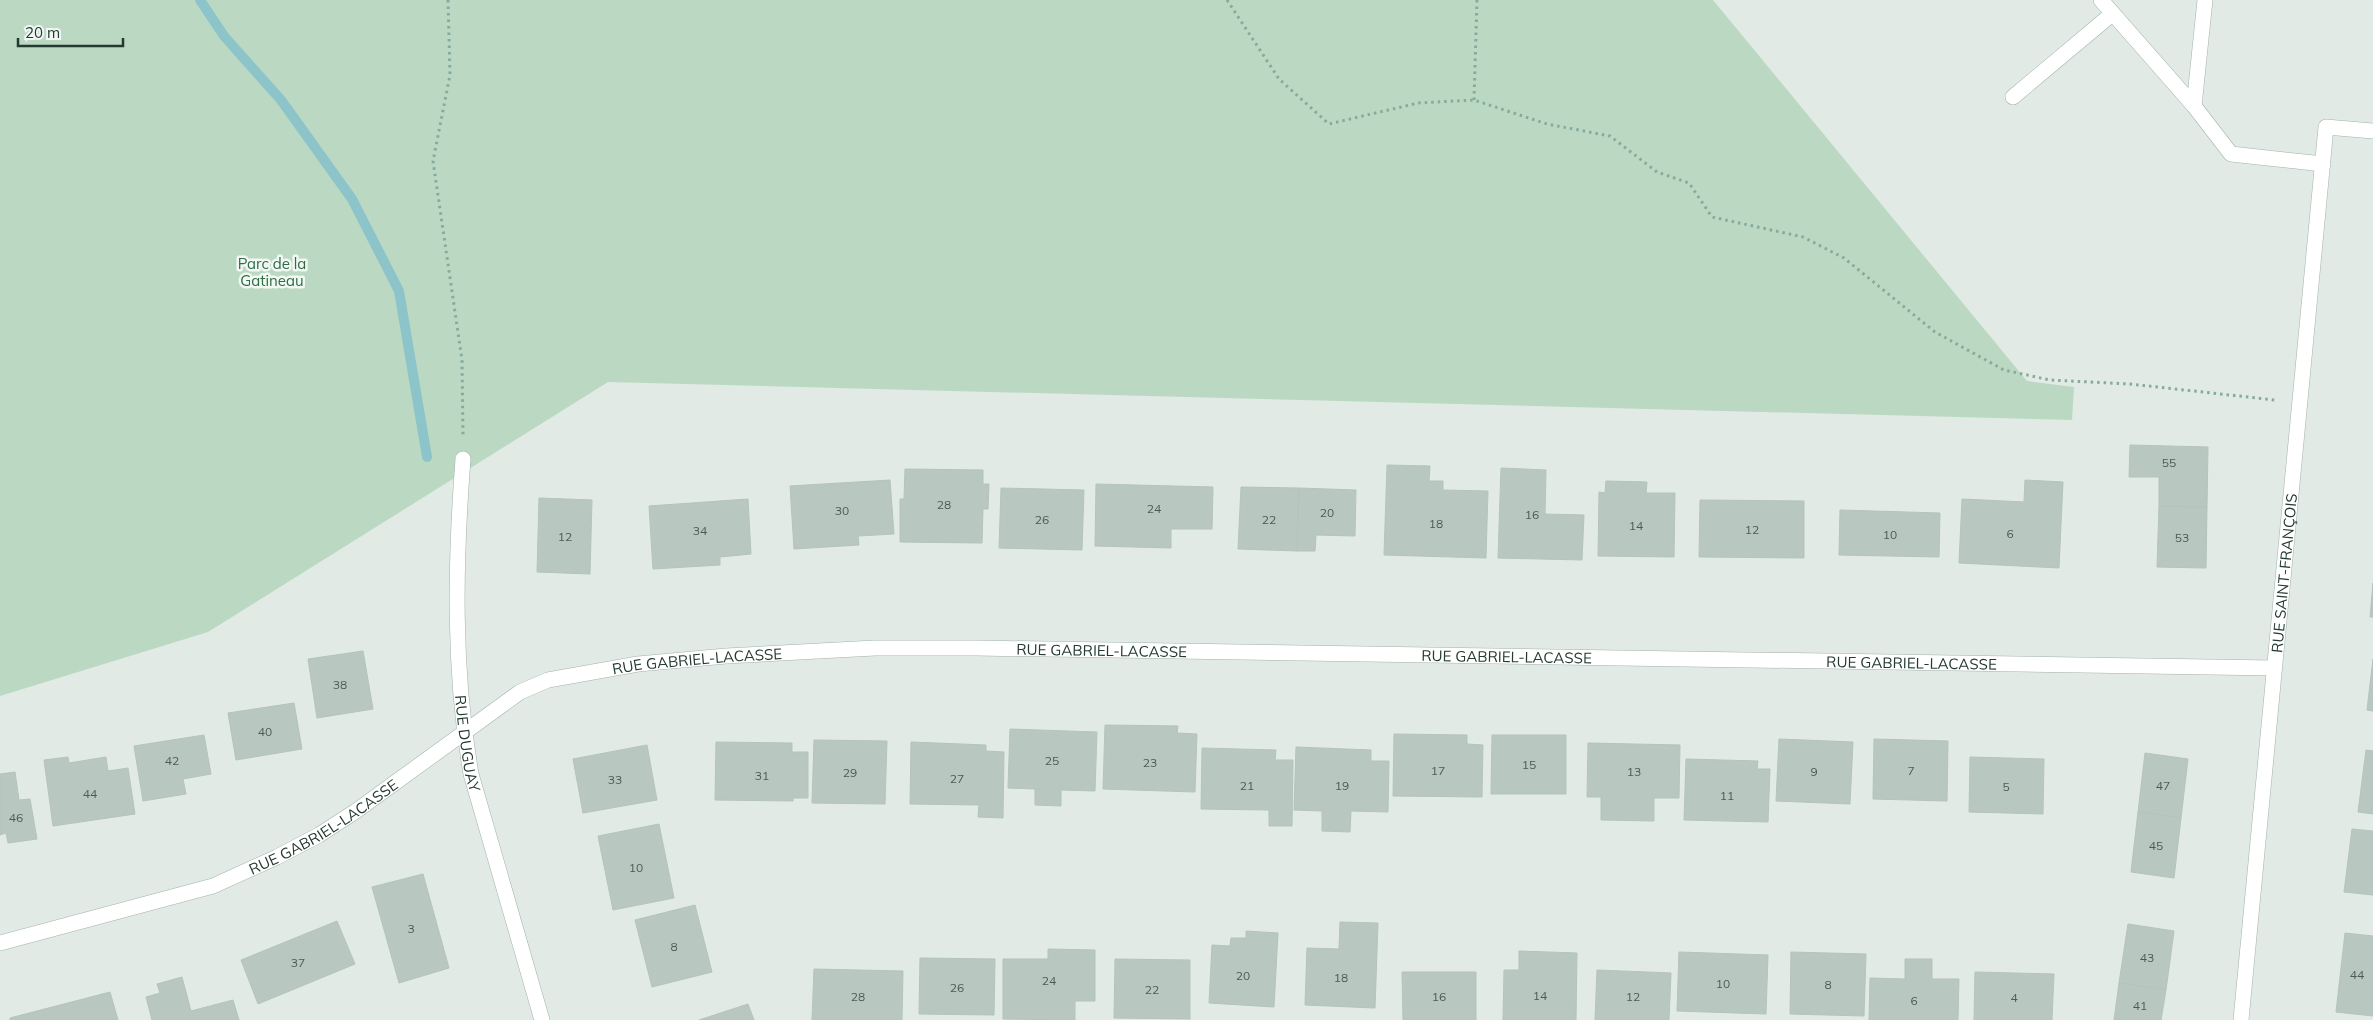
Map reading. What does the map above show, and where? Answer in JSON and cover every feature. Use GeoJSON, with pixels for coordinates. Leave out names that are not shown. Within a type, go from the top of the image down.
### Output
{"type":"FeatureCollection","features":[{"type":"Feature","properties":{"kind":"street"},"geometry":{"type":"LineString","coordinates":[[2101,0],[2194,106],[2231,154],[2323,164]]}},
{"type":"Feature","properties":{"kind":"street"},"geometry":{"type":"LineString","coordinates":[[2194,106],[2205,0]]}},
{"type":"Feature","properties":{"kind":"street"},"geometry":{"type":"LineString","coordinates":[[2013,97],[2112,14]]}},
{"type":"Feature","properties":{"kind":"street","name":"RUE SAINT-FRANÇOIS"},"geometry":{"type":"LineString","coordinates":[[2241,1020],[2326,127],[2373,131]]}},
{"type":"Feature","properties":{"kind":"street","name":"RUE DUGUAY"},"geometry":{"type":"LineString","coordinates":[[463,458],[457,543],[456,607],[464,734],[472,774],[542,1020]]}},
{"type":"Feature","properties":{"kind":"street","name":"RUE GABRIEL-LACASSE"},"geometry":{"type":"LineString","coordinates":[[0,943],[213,886],[277,857],[327,830],[464,734],[520,692],[548,680],[638,664],[875,648],[986,648],[2274,668]]}},
{"type":"Feature","properties":{"kind":"path"},"geometry":{"type":"LineString","coordinates":[[448,0],[450,75],[433,161],[462,360],[463,458]]}},
{"type":"Feature","properties":{"kind":"path"},"geometry":{"type":"LineString","coordinates":[[1227,0],[1279,79],[1329,124],[1418,103],[1474,100],[1547,124],[1610,136],[1657,172],[1689,183],[1712,217],[1803,237],[1844,258],[1935,332],[2004,370],[2050,380],[2130,384],[2300,402]]}},
{"type":"Feature","properties":{"kind":"path"},"geometry":{"type":"LineString","coordinates":[[1474,100],[1477,0]]}},
{"type":"Feature","properties":{"kind":"green space","name":"Parc de la Gatineau"},"geometry":{"type":"Polygon","coordinates":[[[0,0],[1713,0],[2027,381],[2074,387],[2072,420],[608,382],[208,632],[0,696],[0,0]]]}},
{"type":"Feature","properties":{"kind":"building"},"geometry":{"type":"Polygon","coordinates":[[[2130,445],[2208,447],[2207,507],[2159,506],[2159,477],[2129,477],[2130,445]]]}},
{"type":"Feature","properties":{"kind":"building"},"geometry":{"type":"Polygon","coordinates":[[[1387,465],[1430,466],[1429,481],[1443,481],[1443,490],[1488,491],[1486,558],[1384,555],[1387,465]]]}},
{"type":"Feature","properties":{"kind":"building"},"geometry":{"type":"Polygon","coordinates":[[[1501,468],[1546,470],[1545,514],[1584,515],[1582,560],[1498,558],[1501,468]]]}},
{"type":"Feature","properties":{"kind":"building"},"geometry":{"type":"Polygon","coordinates":[[[905,469],[983,470],[983,484],[989,484],[988,509],[983,509],[982,543],[900,542],[900,499],[904,499],[905,469]]]}},
{"type":"Feature","properties":{"kind":"building"},"geometry":{"type":"Polygon","coordinates":[[[890,480],[894,534],[858,536],[859,545],[794,549],[790,486],[890,480]]]}},
{"type":"Feature","properties":{"kind":"building"},"geometry":{"type":"Polygon","coordinates":[[[2025,480],[2063,482],[2059,568],[1959,563],[1962,499],[2024,502],[2025,480]]]}},
{"type":"Feature","properties":{"kind":"building"},"geometry":{"type":"Polygon","coordinates":[[[1606,481],[1647,482],[1646,493],[1675,493],[1674,557],[1598,556],[1599,492],[1605,493],[1606,481]]]}},
{"type":"Feature","properties":{"kind":"building"},"geometry":{"type":"Polygon","coordinates":[[[1096,484],[1213,487],[1212,529],[1171,529],[1171,548],[1095,546],[1096,484]]]}},
{"type":"Feature","properties":{"kind":"building"},"geometry":{"type":"Polygon","coordinates":[[[1241,487],[1299,488],[1297,551],[1238,549],[1241,487]]]}},
{"type":"Feature","properties":{"kind":"building"},"geometry":{"type":"Polygon","coordinates":[[[1001,488],[1084,490],[1082,550],[999,548],[1001,488]]]}},
{"type":"Feature","properties":{"kind":"building"},"geometry":{"type":"Polygon","coordinates":[[[1299,488],[1356,490],[1355,536],[1316,535],[1315,551],[1297,551],[1299,488]]]}},
{"type":"Feature","properties":{"kind":"building"},"geometry":{"type":"Polygon","coordinates":[[[539,498],[592,500],[590,574],[537,572],[539,498]]]}},
{"type":"Feature","properties":{"kind":"building"},"geometry":{"type":"Polygon","coordinates":[[[748,499],[751,554],[720,557],[720,565],[653,569],[649,506],[748,499]]]}},
{"type":"Feature","properties":{"kind":"building"},"geometry":{"type":"Polygon","coordinates":[[[1700,500],[1804,501],[1804,558],[1699,557],[1700,500]]]}},
{"type":"Feature","properties":{"kind":"building"},"geometry":{"type":"Polygon","coordinates":[[[2159,506],[2207,507],[2206,568],[2157,567],[2159,506]]]}},
{"type":"Feature","properties":{"kind":"building"},"geometry":{"type":"Polygon","coordinates":[[[1840,510],[1940,513],[1939,557],[1839,555],[1840,510]]]}},
{"type":"Feature","properties":{"kind":"building"},"geometry":{"type":"Polygon","coordinates":[[[2373,583],[2373,617],[2370,617],[2373,583]]]}},
{"type":"Feature","properties":{"kind":"building"},"geometry":{"type":"Polygon","coordinates":[[[363,651],[373,709],[317,718],[308,659],[363,651]]]}},
{"type":"Feature","properties":{"kind":"building"},"geometry":{"type":"Polygon","coordinates":[[[2373,659],[2373,711],[2367,710],[2373,659]]]}},
{"type":"Feature","properties":{"kind":"building"},"geometry":{"type":"Polygon","coordinates":[[[294,703],[302,749],[236,760],[228,713],[294,703]]]}},
{"type":"Feature","properties":{"kind":"building"},"geometry":{"type":"Polygon","coordinates":[[[1105,725],[1178,726],[1177,733],[1197,734],[1195,792],[1103,789],[1105,725]]]}},
{"type":"Feature","properties":{"kind":"building"},"geometry":{"type":"Polygon","coordinates":[[[1010,729],[1097,732],[1095,791],[1061,790],[1061,806],[1035,805],[1035,789],[1008,788],[1010,729]]]}},
{"type":"Feature","properties":{"kind":"building"},"geometry":{"type":"Polygon","coordinates":[[[1394,734],[1467,735],[1467,744],[1483,745],[1482,797],[1393,796],[1394,734]]]}},
{"type":"Feature","properties":{"kind":"building"},"geometry":{"type":"Polygon","coordinates":[[[204,735],[211,774],[183,779],[186,794],[143,801],[134,746],[204,735]]]}},
{"type":"Feature","properties":{"kind":"building"},"geometry":{"type":"Polygon","coordinates":[[[1492,735],[1566,735],[1566,794],[1491,794],[1492,735]]]}},
{"type":"Feature","properties":{"kind":"building"},"geometry":{"type":"Polygon","coordinates":[[[1779,739],[1853,742],[1850,804],[1776,801],[1779,739]]]}},
{"type":"Feature","properties":{"kind":"building"},"geometry":{"type":"Polygon","coordinates":[[[1874,739],[1948,741],[1947,801],[1873,799],[1874,739]]]}},
{"type":"Feature","properties":{"kind":"building"},"geometry":{"type":"Polygon","coordinates":[[[814,740],[887,741],[885,804],[812,803],[814,740]]]}},
{"type":"Feature","properties":{"kind":"building"},"geometry":{"type":"Polygon","coordinates":[[[716,742],[792,743],[792,752],[808,752],[808,798],[793,798],[793,801],[715,800],[716,742]]]}},
{"type":"Feature","properties":{"kind":"building"},"geometry":{"type":"Polygon","coordinates":[[[911,742],[986,745],[986,751],[1004,752],[1003,818],[978,817],[979,805],[910,804],[911,742]]]}},
{"type":"Feature","properties":{"kind":"building"},"geometry":{"type":"Polygon","coordinates":[[[1588,743],[1680,745],[1679,798],[1654,798],[1654,821],[1601,820],[1601,797],[1587,797],[1588,743]]]}},
{"type":"Feature","properties":{"kind":"building"},"geometry":{"type":"Polygon","coordinates":[[[647,745],[657,800],[583,813],[573,759],[647,745]]]}},
{"type":"Feature","properties":{"kind":"building"},"geometry":{"type":"Polygon","coordinates":[[[1296,747],[1371,750],[1371,761],[1389,761],[1388,812],[1351,811],[1350,832],[1322,831],[1322,811],[1294,810],[1296,747]]]}},
{"type":"Feature","properties":{"kind":"building"},"geometry":{"type":"Polygon","coordinates":[[[1202,748],[1276,750],[1275,760],[1293,760],[1292,826],[1269,826],[1269,810],[1201,809],[1202,748]]]}},
{"type":"Feature","properties":{"kind":"building"},"geometry":{"type":"Polygon","coordinates":[[[2366,750],[2373,751],[2373,814],[2358,812],[2366,750]]]}},
{"type":"Feature","properties":{"kind":"building"},"geometry":{"type":"Polygon","coordinates":[[[2145,753],[2188,759],[2181,818],[2138,812],[2145,753]]]}},
{"type":"Feature","properties":{"kind":"building"},"geometry":{"type":"Polygon","coordinates":[[[68,757],[69,763],[106,757],[108,771],[128,768],[135,814],[53,826],[44,760],[68,757]]]}},
{"type":"Feature","properties":{"kind":"building"},"geometry":{"type":"Polygon","coordinates":[[[1970,757],[2044,759],[2043,814],[1969,812],[1970,757]]]}},
{"type":"Feature","properties":{"kind":"building"},"geometry":{"type":"Polygon","coordinates":[[[1686,759],[1758,761],[1757,769],[1770,769],[1768,822],[1684,820],[1686,759]]]}},
{"type":"Feature","properties":{"kind":"building"},"geometry":{"type":"Polygon","coordinates":[[[15,772],[19,800],[30,799],[37,839],[8,843],[6,833],[0,835],[0,774],[15,772]]]}},
{"type":"Feature","properties":{"kind":"building"},"geometry":{"type":"Polygon","coordinates":[[[2138,812],[2181,818],[2174,878],[2131,872],[2138,812]]]}},
{"type":"Feature","properties":{"kind":"building"},"geometry":{"type":"Polygon","coordinates":[[[659,824],[674,898],[613,910],[598,836],[659,824]]]}},
{"type":"Feature","properties":{"kind":"building"},"geometry":{"type":"Polygon","coordinates":[[[2352,829],[2373,831],[2373,895],[2344,892],[2352,829]]]}},
{"type":"Feature","properties":{"kind":"building"},"geometry":{"type":"Polygon","coordinates":[[[423,874],[449,968],[399,983],[372,887],[423,874]]]}},
{"type":"Feature","properties":{"kind":"building"},"geometry":{"type":"Polygon","coordinates":[[[695,905],[712,972],[652,987],[635,920],[695,905]]]}},
{"type":"Feature","properties":{"kind":"building"},"geometry":{"type":"Polygon","coordinates":[[[337,921],[355,964],[258,1004],[241,960],[337,921]]]}},
{"type":"Feature","properties":{"kind":"building"},"geometry":{"type":"Polygon","coordinates":[[[1340,922],[1378,923],[1375,1008],[1305,1005],[1307,948],[1339,949],[1340,922]]]}},
{"type":"Feature","properties":{"kind":"building"},"geometry":{"type":"Polygon","coordinates":[[[2128,924],[2174,931],[2166,990],[2119,983],[2128,924]]]}},
{"type":"Feature","properties":{"kind":"building"},"geometry":{"type":"Polygon","coordinates":[[[1246,931],[1278,933],[1274,1007],[1209,1003],[1212,945],[1230,946],[1231,938],[1246,938],[1246,931]]]}},
{"type":"Feature","properties":{"kind":"building"},"geometry":{"type":"Polygon","coordinates":[[[2345,933],[2373,936],[2373,1016],[2336,1012],[2345,933]]]}},
{"type":"Feature","properties":{"kind":"building"},"geometry":{"type":"Polygon","coordinates":[[[1048,949],[1095,950],[1095,1001],[1075,1001],[1075,1020],[1003,1019],[1003,959],[1048,959],[1048,949]]]}},
{"type":"Feature","properties":{"kind":"building"},"geometry":{"type":"Polygon","coordinates":[[[1519,951],[1577,953],[1576,1020],[1503,1020],[1504,970],[1519,970],[1519,951]]]}},
{"type":"Feature","properties":{"kind":"building"},"geometry":{"type":"Polygon","coordinates":[[[1679,952],[1768,955],[1766,1014],[1677,1011],[1679,952]]]}},
{"type":"Feature","properties":{"kind":"building"},"geometry":{"type":"Polygon","coordinates":[[[1791,952],[1866,954],[1864,1016],[1790,1014],[1791,952]]]}},
{"type":"Feature","properties":{"kind":"building"},"geometry":{"type":"Polygon","coordinates":[[[920,958],[995,959],[994,1015],[919,1014],[920,958]]]}},
{"type":"Feature","properties":{"kind":"building"},"geometry":{"type":"Polygon","coordinates":[[[1115,959],[1190,960],[1190,1019],[1114,1018],[1115,959]]]}},
{"type":"Feature","properties":{"kind":"building"},"geometry":{"type":"Polygon","coordinates":[[[1905,959],[1932,959],[1932,979],[1959,979],[1958,1020],[1869,1020],[1870,978],[1905,979],[1905,959]]]}},
{"type":"Feature","properties":{"kind":"building"},"geometry":{"type":"Polygon","coordinates":[[[814,969],[903,971],[902,1020],[812,1020],[814,969]]]}},
{"type":"Feature","properties":{"kind":"building"},"geometry":{"type":"Polygon","coordinates":[[[1597,970],[1671,973],[1669,1020],[1595,1020],[1597,970]]]}},
{"type":"Feature","properties":{"kind":"building"},"geometry":{"type":"Polygon","coordinates":[[[1402,972],[1476,972],[1476,1020],[1403,1020],[1402,972]]]}},
{"type":"Feature","properties":{"kind":"building"},"geometry":{"type":"Polygon","coordinates":[[[1975,972],[2054,974],[2052,1020],[1974,1020],[1975,972]]]}},
{"type":"Feature","properties":{"kind":"building"},"geometry":{"type":"Polygon","coordinates":[[[182,977],[191,1011],[233,1000],[239,1020],[152,1020],[146,997],[160,993],[157,984],[182,977]]]}},
{"type":"Feature","properties":{"kind":"building"},"geometry":{"type":"Polygon","coordinates":[[[2119,983],[2166,990],[2161,1020],[2114,1020],[2119,983]]]}},
{"type":"Feature","properties":{"kind":"building"},"geometry":{"type":"Polygon","coordinates":[[[110,992],[118,1020],[10,1020],[10,1018],[110,992]]]}},
{"type":"Feature","properties":{"kind":"building"},"geometry":{"type":"Polygon","coordinates":[[[748,1004],[754,1020],[699,1020],[748,1004]]]}},
{"type":"Feature","properties":{"kind":"waterway"},"geometry":{"type":"LineString","coordinates":[[200,0],[224,36],[281,100],[352,199],[399,291],[427,457]]}}]}
